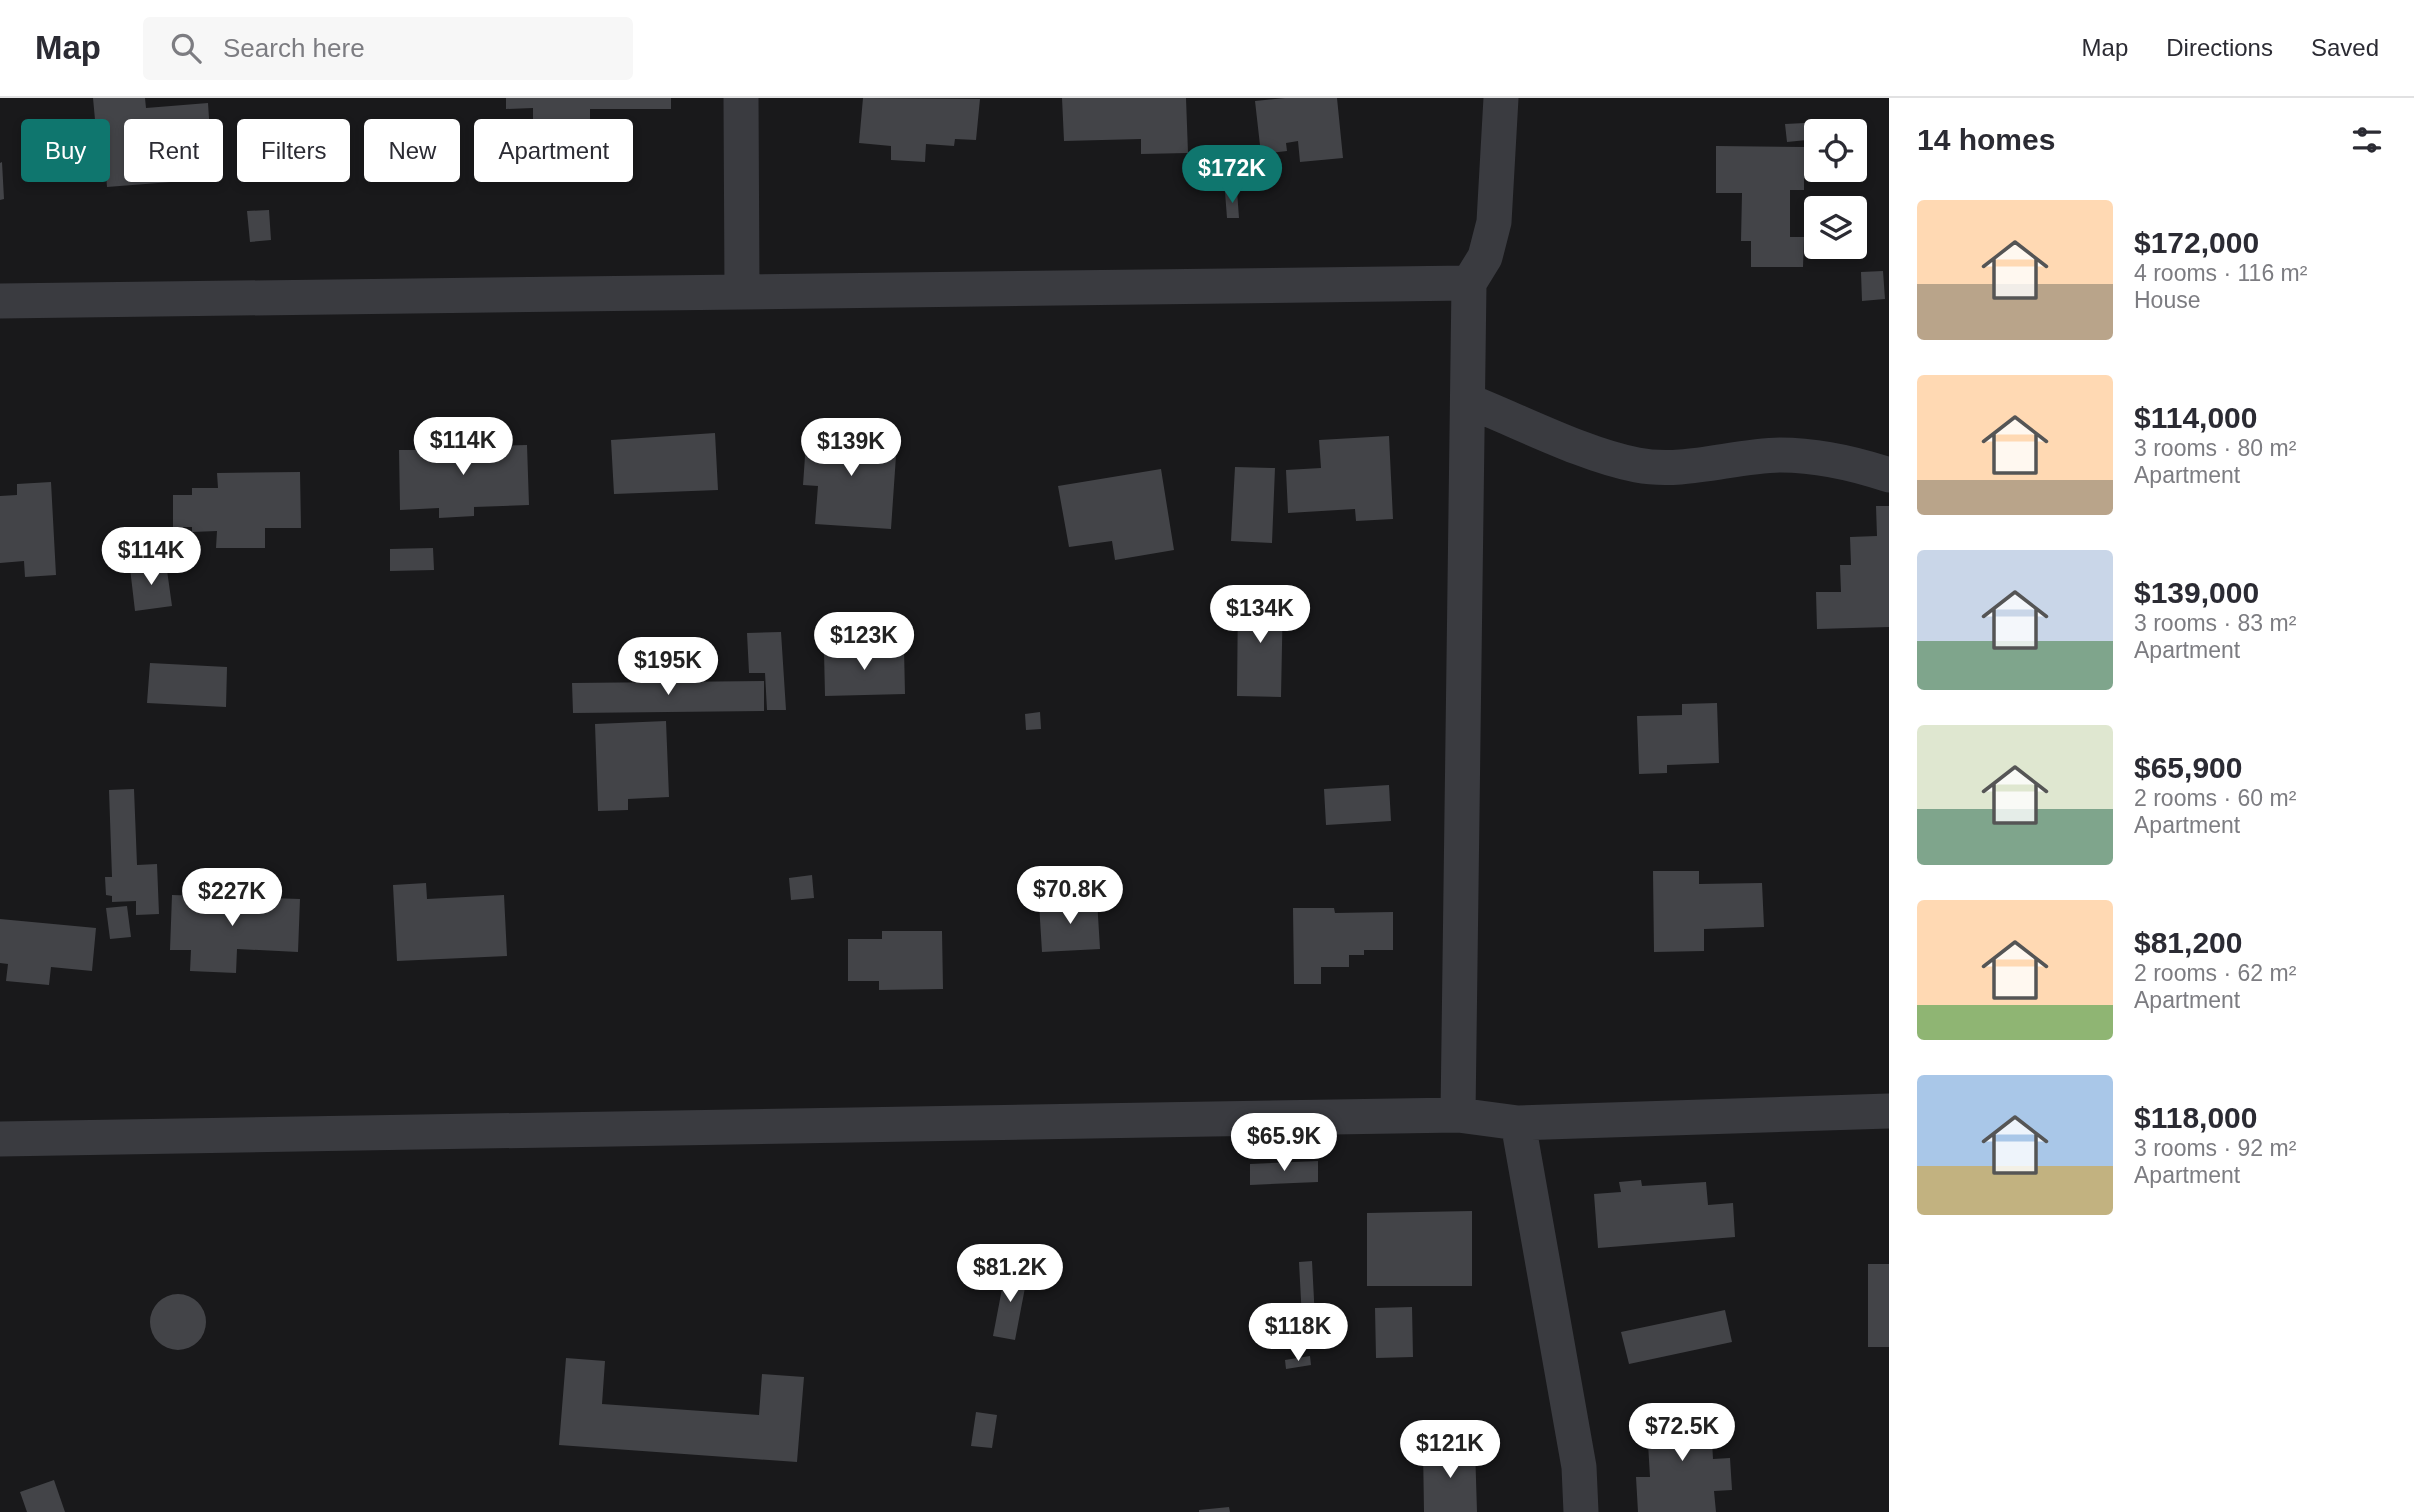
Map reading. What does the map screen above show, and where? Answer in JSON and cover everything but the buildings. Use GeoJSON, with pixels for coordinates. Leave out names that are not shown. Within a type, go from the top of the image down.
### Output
{"type":"FeatureCollection","features":[{"type":"Feature","properties":{"kind":"street"},"geometry":{"type":"LineString","coordinates":[[741,98],[742,292]]}},
{"type":"Feature","properties":{"kind":"street"},"geometry":{"type":"LineString","coordinates":[[1458,1115],[1469,283],[1485,257],[1494,222],[1501,98]]}},
{"type":"Feature","properties":{"kind":"street"},"geometry":{"type":"LineString","coordinates":[[0,301],[1469,283]]}},
{"type":"Feature","properties":{"kind":"street"},"geometry":{"type":"LineString","coordinates":[[1468,401],[1637,465],[1678,468],[1778,455],[1818,457],[1889,475]]}},
{"type":"Feature","properties":{"kind":"street"},"geometry":{"type":"LineString","coordinates":[[0,1139],[1458,1115],[1518,1123],[1889,1111]]}},
{"type":"Feature","properties":{"kind":"street"},"geometry":{"type":"LineString","coordinates":[[1518,1123],[1579,1467],[1580,1511]]}}]}
